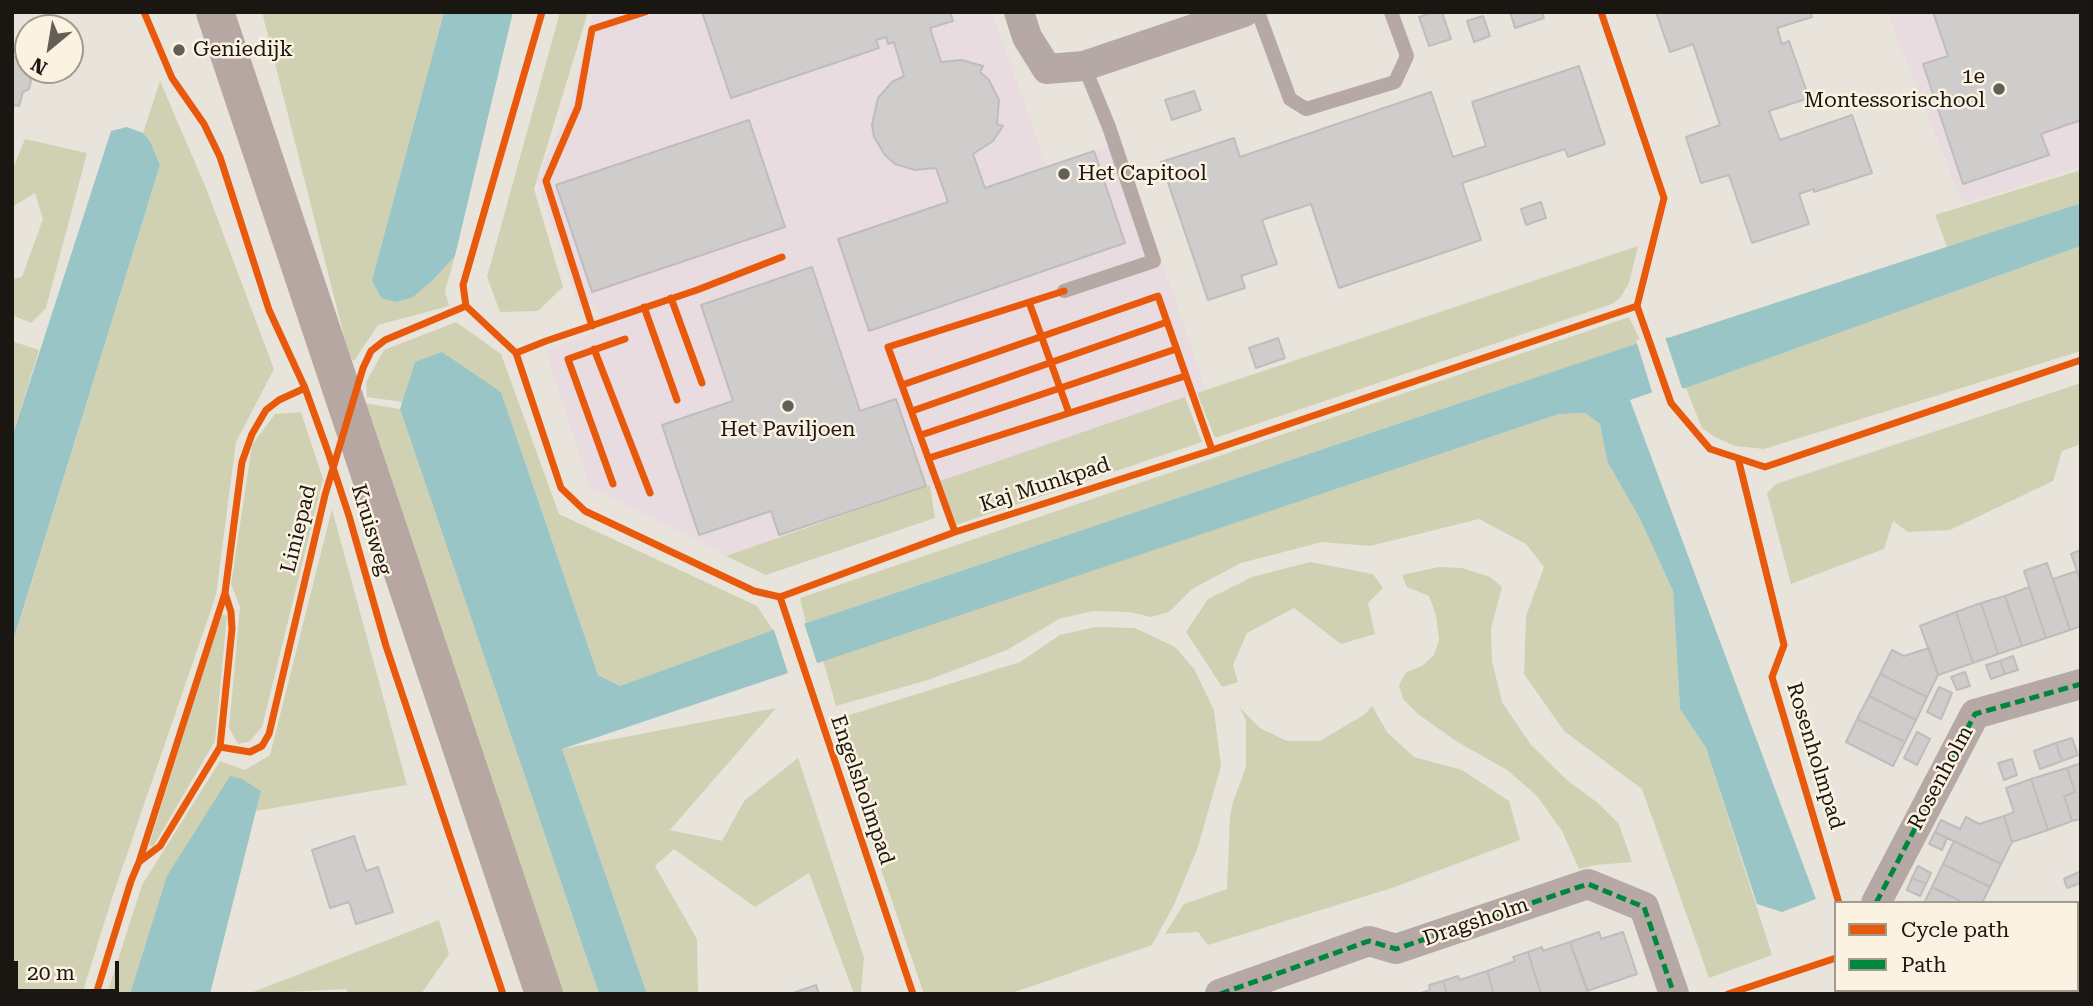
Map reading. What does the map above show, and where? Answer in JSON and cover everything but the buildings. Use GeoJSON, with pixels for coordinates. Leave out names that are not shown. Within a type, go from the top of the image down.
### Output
{"type":"FeatureCollection","features":[{"type":"Feature","properties":{"kind":"street","name":"Kruisweg"},"geometry":{"type":"LineString","coordinates":[[215,12],[544,994]]}},
{"type":"Feature","properties":{"kind":"street"},"geometry":{"type":"LineString","coordinates":[[1019,12],[1027,37],[1047,69],[1084,66],[1244,12]]}},
{"type":"Feature","properties":{"kind":"street","name":"Rosenholm"},"geometry":{"type":"LineString","coordinates":[[1877,901],[1975,714],[2081,684]]}},
{"type":"Feature","properties":{"kind":"street","name":"Dragsholm"},"geometry":{"type":"LineString","coordinates":[[1220,994],[1369,941],[1396,949],[1588,884],[1644,906],[1674,994]]}},
{"type":"Feature","properties":{"kind":"lane"},"geometry":{"type":"LineString","coordinates":[[1258,12],[1290,99],[1306,109],[1395,82],[1408,56],[1391,12]]}},
{"type":"Feature","properties":{"kind":"lane"},"geometry":{"type":"LineString","coordinates":[[1064,291],[1154,261],[1084,66]]}},
{"type":"Feature","properties":{"kind":"shaded area"},"geometry":{"type":"Polygon","coordinates":[[[593,12],[992,12],[1047,167],[1121,142],[1206,390],[726,556],[590,488],[546,351],[603,329],[595,303],[579,308],[537,180],[570,104],[593,12]]]}},
{"type":"Feature","properties":{"kind":"shaded area","name":"1e Montessorischool"},"geometry":{"type":"Polygon","coordinates":[[[1887,12],[2081,12],[2081,167],[1963,204],[1887,12]]]}},
{"type":"Feature","properties":{"kind":"green space"},"geometry":{"type":"Polygon","coordinates":[[[262,12],[444,12],[372,280],[433,280],[455,256],[445,291],[449,306],[378,325],[354,361],[349,356],[262,12]]]}},
{"type":"Feature","properties":{"kind":"green space"},"geometry":{"type":"Polygon","coordinates":[[[560,12],[588,12],[534,189],[563,287],[538,311],[500,312],[487,277],[560,12]]]}},
{"type":"Feature","properties":{"kind":"green space"},"geometry":{"type":"Polygon","coordinates":[[[160,81],[206,188],[274,369],[236,442],[216,595],[113,895],[82,994],[12,994],[12,646],[160,165],[150,141],[143,133],[160,81]]]}},
{"type":"Feature","properties":{"kind":"green space"},"geometry":{"type":"Polygon","coordinates":[[[25,139],[87,153],[46,308],[31,323],[12,315],[12,279],[22,277],[43,219],[35,193],[12,207],[12,171],[25,139]]]}},
{"type":"Feature","properties":{"kind":"green space"},"geometry":{"type":"Polygon","coordinates":[[[2081,170],[2081,203],[1947,247],[1935,215],[2081,170]]]}},
{"type":"Feature","properties":{"kind":"green space"},"geometry":{"type":"Polygon","coordinates":[[[1638,246],[1629,283],[1620,298],[1612,304],[1215,438],[1197,393],[1638,246]]]}},
{"type":"Feature","properties":{"kind":"green space"},"geometry":{"type":"Polygon","coordinates":[[[2081,246],[2081,351],[1764,449],[1735,446],[1702,428],[1686,388],[2081,246]]]}},
{"type":"Feature","properties":{"kind":"green space"},"geometry":{"type":"Polygon","coordinates":[[[1629,317],[1641,342],[806,623],[800,598],[1629,317]]]}},
{"type":"Feature","properties":{"kind":"green space"},"geometry":{"type":"Polygon","coordinates":[[[456,322],[501,354],[559,514],[757,606],[773,630],[620,686],[598,675],[501,392],[415,362],[403,402],[367,397],[366,382],[384,350],[456,322]]]}},
{"type":"Feature","properties":{"kind":"green space"},"geometry":{"type":"Polygon","coordinates":[[[12,341],[39,350],[12,437],[12,341]]]}},
{"type":"Feature","properties":{"kind":"green space"},"geometry":{"type":"Polygon","coordinates":[[[2081,383],[2081,444],[2062,451],[2053,481],[1950,530],[1908,532],[1893,521],[1884,549],[1791,584],[1767,493],[1776,484],[2081,383]]]}},
{"type":"Feature","properties":{"kind":"green space"},"geometry":{"type":"Polygon","coordinates":[[[1185,397],[1202,442],[956,525],[940,481],[1185,397]]]}},
{"type":"Feature","properties":{"kind":"green space"},"geometry":{"type":"Polygon","coordinates":[[[364,403],[400,409],[599,994],[561,994],[364,403]]]}},
{"type":"Feature","properties":{"kind":"green space"},"geometry":{"type":"Polygon","coordinates":[[[301,412],[323,479],[262,727],[250,741],[238,744],[229,728],[240,607],[231,584],[252,445],[275,414],[301,412]]]}},
{"type":"Feature","properties":{"kind":"green space"},"geometry":{"type":"Polygon","coordinates":[[[1585,413],[1600,424],[1607,461],[1640,519],[1673,591],[1680,709],[1706,748],[1772,955],[1709,978],[1642,789],[1564,731],[1524,674],[1526,616],[1544,567],[1526,544],[1479,519],[1370,546],[1322,542],[1241,563],[1192,589],[1169,612],[1151,617],[1130,612],[1093,611],[1059,619],[1007,650],[928,680],[836,706],[823,660],[1559,414],[1585,413]]]}},
{"type":"Feature","properties":{"kind":"green space"},"geometry":{"type":"Polygon","coordinates":[[[930,485],[935,518],[766,575],[726,556],[930,485]]]}},
{"type":"Feature","properties":{"kind":"green space"},"geometry":{"type":"Polygon","coordinates":[[[332,509],[407,785],[256,811],[261,790],[131,994],[107,994],[142,885],[220,761],[245,770],[270,755],[332,509]]]}},
{"type":"Feature","properties":{"kind":"green space"},"geometry":{"type":"Polygon","coordinates":[[[1310,562],[1373,574],[1383,588],[1368,603],[1375,634],[1341,644],[1294,608],[1247,633],[1233,665],[1238,682],[1222,687],[1186,632],[1208,599],[1252,577],[1310,562]]]}},
{"type":"Feature","properties":{"kind":"green space"},"geometry":{"type":"Polygon","coordinates":[[[1439,567],[1462,568],[1490,577],[1502,587],[1491,628],[1492,661],[1502,702],[1531,745],[1619,824],[1632,862],[1579,869],[1562,831],[1537,796],[1507,770],[1456,741],[1418,714],[1403,699],[1399,685],[1406,672],[1422,666],[1434,655],[1439,640],[1436,615],[1429,596],[1407,587],[1402,575],[1439,567]]]}},
{"type":"Feature","properties":{"kind":"green space"},"geometry":{"type":"Polygon","coordinates":[[[221,614],[227,616],[215,741],[153,847],[149,845],[221,614]]]}},
{"type":"Feature","properties":{"kind":"green space"},"geometry":{"type":"Polygon","coordinates":[[[1095,627],[1135,628],[1175,647],[1194,669],[1214,710],[1221,766],[1198,847],[1173,907],[1152,945],[1012,993],[924,994],[830,721],[1020,662],[1060,635],[1095,627]]]}},
{"type":"Feature","properties":{"kind":"green space"},"geometry":{"type":"Polygon","coordinates":[[[1372,706],[1387,732],[1414,757],[1462,770],[1509,801],[1520,840],[1392,888],[1208,945],[1198,932],[1165,934],[1184,904],[1227,889],[1230,816],[1246,767],[1246,720],[1239,707],[1260,728],[1287,741],[1320,741],[1365,714],[1372,706]]]}},
{"type":"Feature","properties":{"kind":"green space"},"geometry":{"type":"Polygon","coordinates":[[[776,708],[670,830],[722,841],[744,801],[798,758],[864,958],[861,994],[854,994],[809,873],[755,907],[674,849],[655,866],[697,939],[698,994],[647,994],[562,749],[776,708]]]}},
{"type":"Feature","properties":{"kind":"green space"},"geometry":{"type":"Polygon","coordinates":[[[439,920],[449,954],[421,994],[346,994],[347,989],[248,994],[439,920]]]}},
{"type":"Feature","properties":{"kind":"water"},"geometry":{"type":"Polygon","coordinates":[[[444,12],[513,12],[455,256],[413,297],[396,302],[381,298],[372,280],[444,12]]]}},
{"type":"Feature","properties":{"kind":"water"},"geometry":{"type":"Polygon","coordinates":[[[127,127],[143,133],[150,141],[160,165],[12,645],[12,437],[111,131],[127,127]]]}},
{"type":"Feature","properties":{"kind":"water"},"geometry":{"type":"Polygon","coordinates":[[[2081,203],[2081,246],[1686,388],[1659,390],[1630,400],[1816,899],[1782,912],[1757,904],[1706,748],[1680,709],[1673,591],[1640,519],[1607,461],[1600,424],[1585,413],[1559,414],[562,749],[647,994],[599,994],[400,409],[415,362],[442,352],[501,392],[598,675],[620,686],[773,630],[806,623],[1641,342],[1671,337],[2081,203]]]}},
{"type":"Feature","properties":{"kind":"water"},"geometry":{"type":"Polygon","coordinates":[[[230,776],[242,779],[261,791],[210,994],[130,994],[167,876],[230,776]]]}},
{"type":"Feature","properties":{"kind":"pier"},"geometry":{"type":"Polygon","coordinates":[[[1664,334],[1683,391],[1653,395],[1636,340],[1664,334]]]}},
{"type":"Feature","properties":{"kind":"pier"},"geometry":{"type":"Polygon","coordinates":[[[803,620],[818,666],[789,676],[773,627],[803,620]]]}},
{"type":"Feature","properties":{"kind":"marked path"},"geometry":{"type":"LineString","coordinates":[[1877,901],[1975,714],[2081,684]]}},
{"type":"Feature","properties":{"kind":"marked path"},"geometry":{"type":"LineString","coordinates":[[1220,994],[1369,941],[1396,949],[1588,884],[1644,907],[1674,994]]}},
{"type":"Feature","properties":{"kind":"cycle path"},"geometry":{"type":"LineString","coordinates":[[144,12],[172,78],[204,124],[220,157],[269,310],[305,388],[349,516],[386,646],[503,994]]}},
{"type":"Feature","properties":{"kind":"cycle path","name":"Liniepad"},"geometry":{"type":"LineString","coordinates":[[220,747],[250,752],[262,746],[269,734],[325,495],[363,368],[371,351],[385,340],[466,306],[463,285],[542,12]]}},
{"type":"Feature","properties":{"kind":"cycle path"},"geometry":{"type":"LineString","coordinates":[[592,326],[546,181],[578,107],[592,29],[645,12]]}},
{"type":"Feature","properties":{"kind":"cycle path"},"geometry":{"type":"LineString","coordinates":[[1601,12],[1664,198],[1637,306]]}},
{"type":"Feature","properties":{"kind":"cycle path"},"geometry":{"type":"LineString","coordinates":[[516,353],[697,290],[782,257]]}},
{"type":"Feature","properties":{"kind":"cycle path"},"geometry":{"type":"LineString","coordinates":[[955,532],[888,347],[1064,291]]}},
{"type":"Feature","properties":{"kind":"cycle path"},"geometry":{"type":"LineString","coordinates":[[902,385],[1158,296],[1212,450]]}},
{"type":"Feature","properties":{"kind":"cycle path"},"geometry":{"type":"LineString","coordinates":[[671,298],[702,383]]}},
{"type":"Feature","properties":{"kind":"cycle path"},"geometry":{"type":"LineString","coordinates":[[1029,302],[1069,413]]}},
{"type":"Feature","properties":{"kind":"cycle path","name":"Kaj Munkpad"},"geometry":{"type":"LineString","coordinates":[[466,306],[516,353],[561,488],[585,511],[754,591],[780,597],[955,532],[1212,450],[1637,306]]}},
{"type":"Feature","properties":{"kind":"cycle path"},"geometry":{"type":"LineString","coordinates":[[1637,306],[1671,403],[1710,449],[1765,467],[2081,360]]}},
{"type":"Feature","properties":{"kind":"cycle path"},"geometry":{"type":"LineString","coordinates":[[644,307],[677,400]]}},
{"type":"Feature","properties":{"kind":"cycle path"},"geometry":{"type":"LineString","coordinates":[[912,411],[1167,322]]}},
{"type":"Feature","properties":{"kind":"cycle path"},"geometry":{"type":"LineString","coordinates":[[613,484],[568,359],[625,339]]}},
{"type":"Feature","properties":{"kind":"cycle path"},"geometry":{"type":"LineString","coordinates":[[594,349],[650,493]]}},
{"type":"Feature","properties":{"kind":"cycle path"},"geometry":{"type":"LineString","coordinates":[[921,435],[1176,349]]}},
{"type":"Feature","properties":{"kind":"cycle path"},"geometry":{"type":"LineString","coordinates":[[929,458],[1185,376]]}},
{"type":"Feature","properties":{"kind":"cycle path"},"geometry":{"type":"LineString","coordinates":[[96,994],[139,862],[160,846],[220,747],[232,629],[231,612],[225,593],[242,462],[252,434],[266,410],[279,400],[305,388]]}},
{"type":"Feature","properties":{"kind":"cycle path","name":"Rosenholmpad"},"geometry":{"type":"LineString","coordinates":[[1738,458],[1784,645],[1772,677],[1838,901]]}},
{"type":"Feature","properties":{"kind":"cycle path"},"geometry":{"type":"LineString","coordinates":[[139,862],[225,593]]}},
{"type":"Feature","properties":{"kind":"cycle path","name":"Engelsholmpad"},"geometry":{"type":"LineString","coordinates":[[780,597],[913,994]]}},
{"type":"Feature","properties":{"kind":"cycle path"},"geometry":{"type":"LineString","coordinates":[[1728,994],[1834,959]]}},
{"type":"Feature","properties":{"kind":"place","name":"Geniedijk"},"geometry":{"type":"Point","coordinates":[179,50]}},
{"type":"Feature","properties":{"kind":"place","name":"1e Montessorischool"},"geometry":{"type":"Point","coordinates":[1999,89]}},
{"type":"Feature","properties":{"kind":"place","name":"Het Capitool"},"geometry":{"type":"Point","coordinates":[1064,174]}},
{"type":"Feature","properties":{"kind":"place","name":"Het Paviljoen"},"geometry":{"type":"Point","coordinates":[788,406]}}]}
